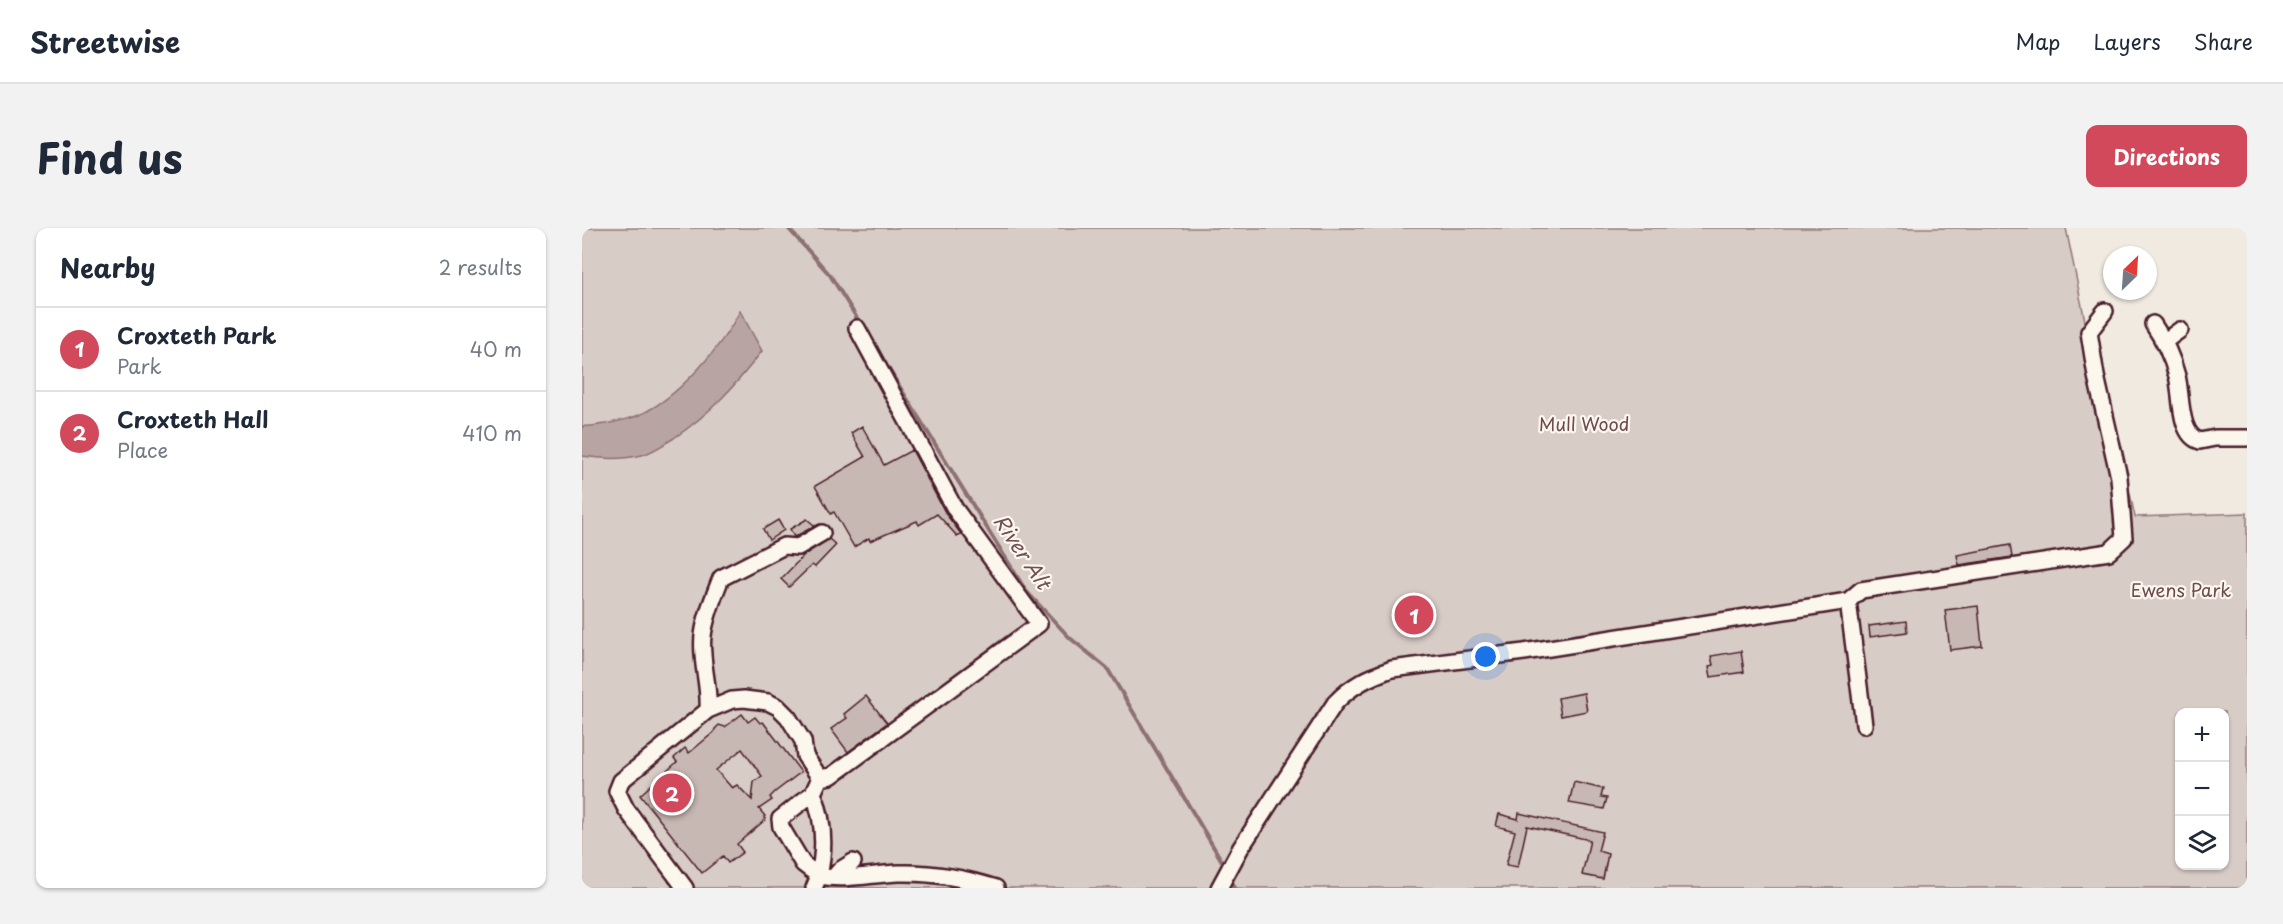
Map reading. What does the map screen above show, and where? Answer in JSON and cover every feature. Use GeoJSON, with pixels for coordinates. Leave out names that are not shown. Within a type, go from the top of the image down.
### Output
{"type":"FeatureCollection","features":[{"type":"Feature","properties":{"kind":"street"},"geometry":{"type":"LineString","coordinates":[[1221,884],[1335,703],[1360,682],[1392,669],[1524,652],[1848,601],[1861,590],[2109,552],[2124,538],[2119,477],[2096,376],[2089,332],[2104,311]]}},
{"type":"Feature","properties":{"kind":"street"},"geometry":{"type":"LineString","coordinates":[[2153,324],[2165,341],[2178,379],[2180,404],[2190,434],[2200,441],[2215,438],[2247,438]]}},
{"type":"Feature","properties":{"kind":"street"},"geometry":{"type":"LineString","coordinates":[[820,778],[831,776],[1039,624],[955,509],[857,328]]}},
{"type":"Feature","properties":{"kind":"street"},"geometry":{"type":"LineString","coordinates":[[2165,341],[2180,330]]}},
{"type":"Feature","properties":{"kind":"street"},"geometry":{"type":"LineString","coordinates":[[708,710],[709,688],[704,663],[703,634],[721,578],[784,546],[798,547],[822,533]]}},
{"type":"Feature","properties":{"kind":"street"},"geometry":{"type":"LineString","coordinates":[[1848,601],[1864,725]]}},
{"type":"Feature","properties":{"kind":"street"},"geometry":{"type":"LineString","coordinates":[[685,888],[632,819],[617,791],[621,781],[708,710],[732,700],[744,699],[768,702],[778,707],[788,717],[803,741],[805,756],[820,778]]}},
{"type":"Feature","properties":{"kind":"street"},"geometry":{"type":"LineString","coordinates":[[820,778],[813,793],[780,819],[781,827],[803,864],[822,880],[875,874],[925,874],[996,888]]}},
{"type":"Feature","properties":{"kind":"street"},"geometry":{"type":"LineString","coordinates":[[813,793],[822,819],[822,880]]}},
{"type":"Feature","properties":{"kind":"street"},"geometry":{"type":"LineString","coordinates":[[822,880],[853,862]]}},
{"type":"Feature","properties":{"kind":"green space"},"geometry":{"type":"Polygon","coordinates":[[[582,228],[2066,228],[2085,321],[2095,333],[2135,517],[2247,513],[2247,888],[582,888],[582,228]]]}},
{"type":"Feature","properties":{"kind":"shaded area"},"geometry":{"type":"Polygon","coordinates":[[[740,311],[762,351],[711,409],[674,438],[646,454],[620,458],[582,456],[582,426],[628,419],[662,402],[688,380],[712,353],[740,311]]]}},
{"type":"Feature","properties":{"kind":"building"},"geometry":{"type":"Polygon","coordinates":[[[862,426],[884,465],[912,450],[946,514],[961,534],[957,536],[937,514],[919,525],[917,521],[870,541],[869,538],[854,547],[834,512],[831,514],[815,486],[865,457],[851,433],[862,426]]]}},
{"type":"Feature","properties":{"kind":"building"},"geometry":{"type":"Polygon","coordinates":[[[807,519],[815,526],[794,537],[790,529],[807,519]]]}},
{"type":"Feature","properties":{"kind":"building"},"geometry":{"type":"Polygon","coordinates":[[[778,520],[784,530],[769,540],[763,529],[778,520]]]}},
{"type":"Feature","properties":{"kind":"building"},"geometry":{"type":"Polygon","coordinates":[[[829,539],[836,545],[815,567],[812,565],[789,587],[781,579],[804,555],[829,539]]]}},
{"type":"Feature","properties":{"kind":"building"},"geometry":{"type":"Polygon","coordinates":[[[2010,545],[2012,557],[1959,565],[1957,555],[2010,545]]]}},
{"type":"Feature","properties":{"kind":"building"},"geometry":{"type":"Polygon","coordinates":[[[1978,606],[1982,646],[1950,650],[1945,610],[1978,606]]]}},
{"type":"Feature","properties":{"kind":"building"},"geometry":{"type":"Polygon","coordinates":[[[1906,621],[1907,632],[1870,637],[1869,626],[1906,621]]]}},
{"type":"Feature","properties":{"kind":"building"},"geometry":{"type":"Polygon","coordinates":[[[1741,651],[1744,672],[1711,677],[1709,666],[1713,665],[1711,656],[1741,651]]]}},
{"type":"Feature","properties":{"kind":"building"},"geometry":{"type":"Polygon","coordinates":[[[1584,693],[1587,711],[1561,716],[1558,698],[1584,693]]]}},
{"type":"Feature","properties":{"kind":"building"},"geometry":{"type":"Polygon","coordinates":[[[866,696],[887,723],[848,752],[831,729],[847,718],[844,714],[866,696]]]}},
{"type":"Feature","properties":{"kind":"building"},"geometry":{"type":"Polygon","coordinates":[[[742,714],[748,722],[755,717],[760,723],[763,722],[801,772],[775,792],[770,797],[772,800],[759,809],[765,816],[765,820],[737,844],[743,852],[728,863],[723,856],[702,873],[640,795],[677,762],[674,758],[685,748],[689,753],[719,725],[725,727],[742,714]],[[742,749],[716,770],[732,788],[737,785],[752,800],[754,782],[762,776],[742,749]]]}},
{"type":"Feature","properties":{"kind":"building"},"geometry":{"type":"Polygon","coordinates":[[[1574,782],[1603,789],[1601,797],[1607,798],[1604,809],[1569,803],[1574,782]]]}},
{"type":"Feature","properties":{"kind":"building"},"geometry":{"type":"Polygon","coordinates":[[[1519,813],[1603,832],[1598,851],[1608,854],[1603,879],[1582,875],[1590,840],[1527,826],[1518,867],[1506,865],[1515,831],[1496,826],[1499,814],[1518,819],[1519,813]]]}},
{"type":"Feature","properties":{"kind":"waterway","name":"River Alt"},"geometry":{"type":"LineString","coordinates":[[788,228],[830,275],[860,323]]}},
{"type":"Feature","properties":{"kind":"waterway","name":"River Alt"},"geometry":{"type":"LineString","coordinates":[[880,355],[1026,591],[1070,638],[1107,668],[1226,868]]}},
{"type":"Feature","properties":{"kind":"waterway","name":"River Alt"},"geometry":{"type":"LineString","coordinates":[[1231,877],[1234,888]]}},
{"type":"Feature","properties":{"kind":"place","name":"Croxteth Park"},"geometry":{"type":"Point","coordinates":[1414,615]}},
{"type":"Feature","properties":{"kind":"place","name":"Croxteth Hall"},"geometry":{"type":"Point","coordinates":[672,793]}},
{"type":"Feature","properties":{"kind":"park label","name":"Mull Wood"},"geometry":{"type":"Point","coordinates":[1584,425]}},
{"type":"Feature","properties":{"kind":"park label","name":"Ewens Park"},"geometry":{"type":"Point","coordinates":[2181,591]}}]}
